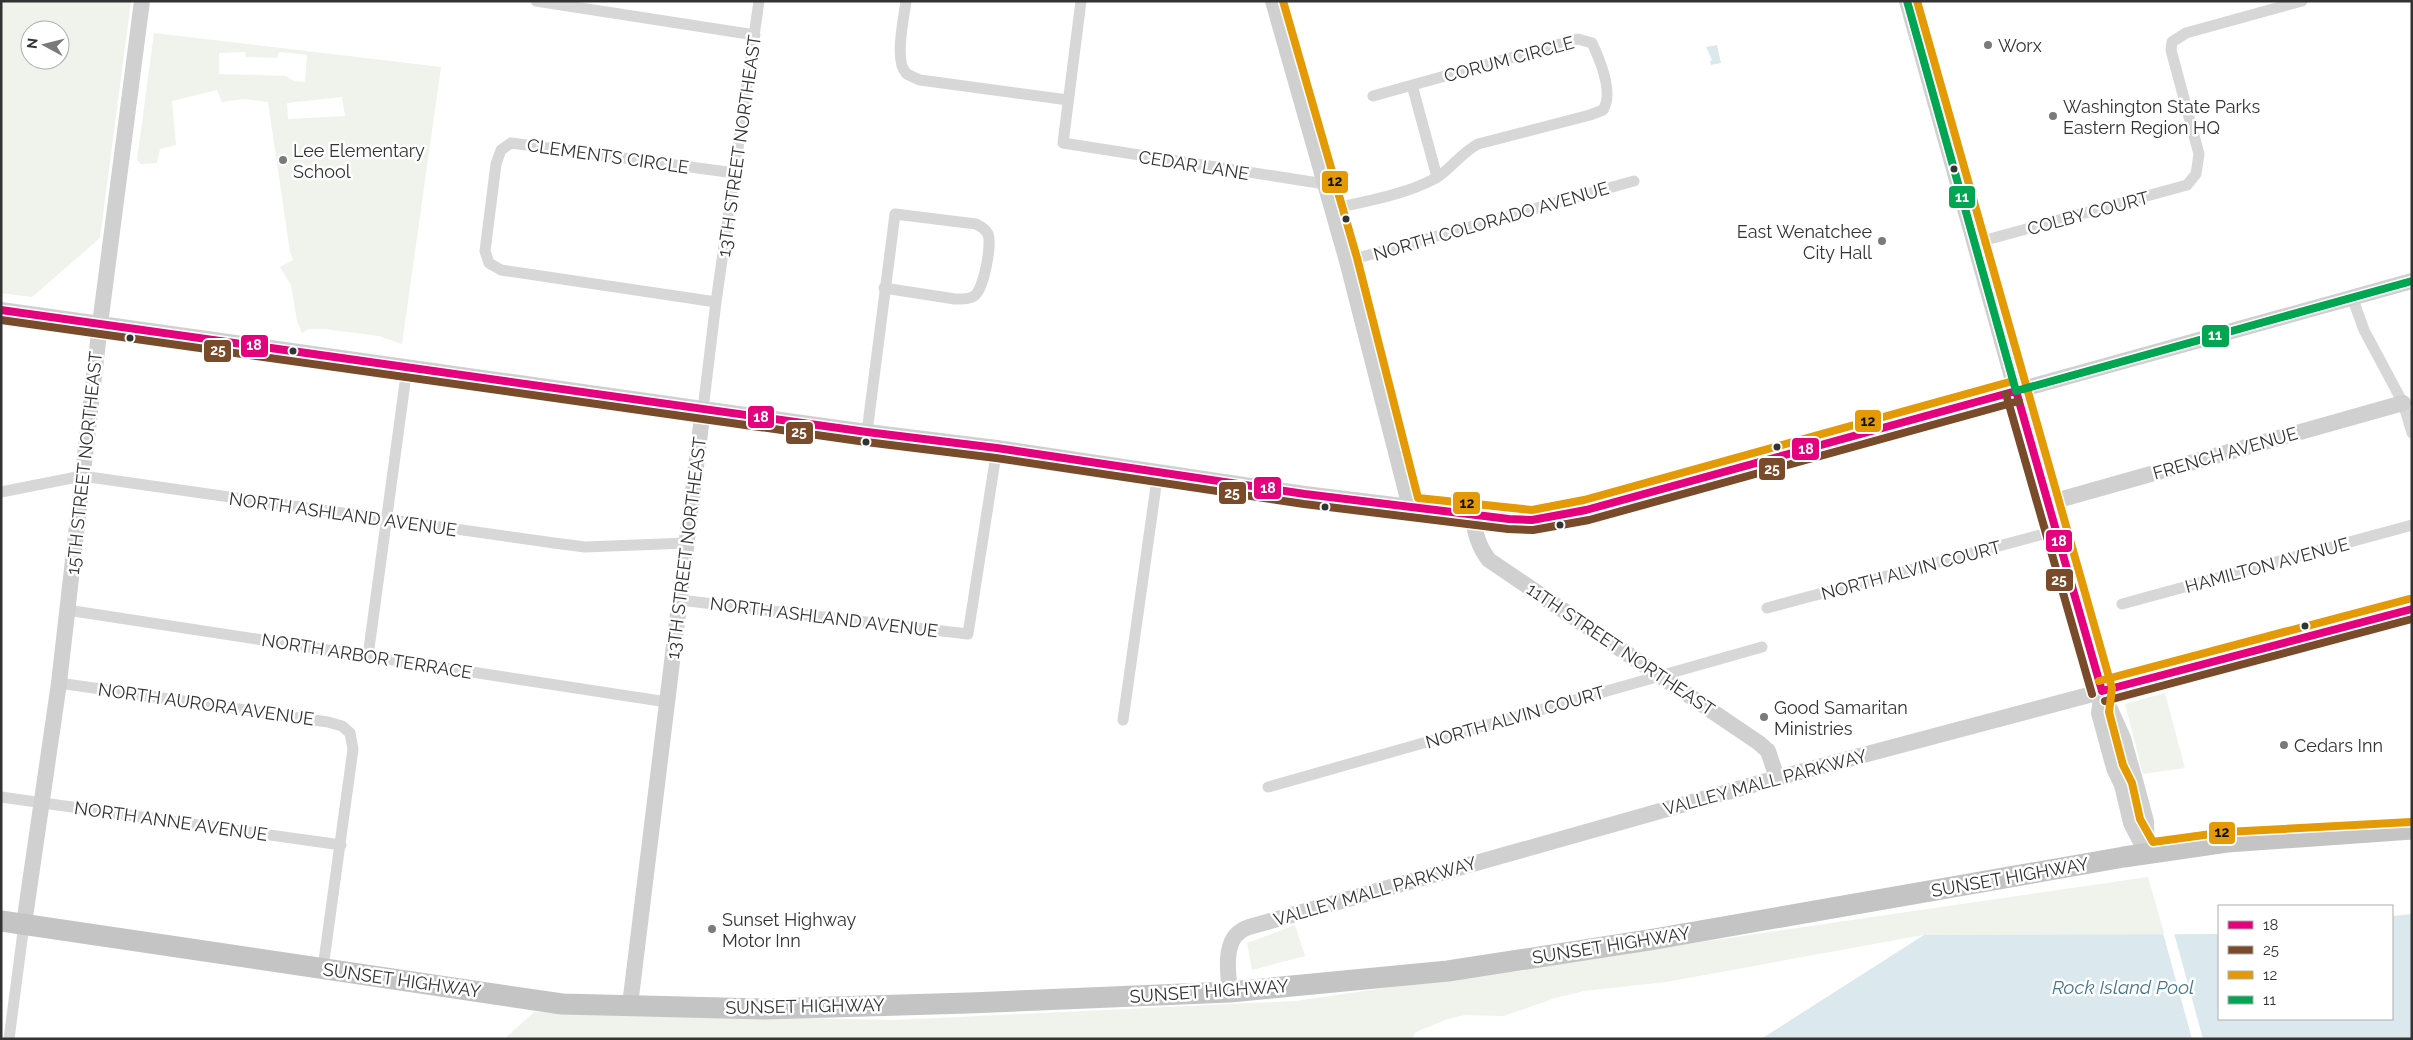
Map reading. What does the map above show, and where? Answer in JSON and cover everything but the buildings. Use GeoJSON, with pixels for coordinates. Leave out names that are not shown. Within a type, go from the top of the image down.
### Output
{"type":"FeatureCollection","features":[{"type":"Feature","properties":{"kind":"highway","name":"SUNSET HIGHWAY"},"geometry":{"type":"LineString","coordinates":[[1,921],[562,1004],[764,1009],[1230,992],[1448,972],[1655,939],[2147,853],[2227,842],[2412,829]]}},
{"type":"Feature","properties":{"kind":"main road","name":"15TH STREET NORTHEAST"},"geometry":{"type":"LineString","coordinates":[[24,924],[59,683],[100,324],[142,1]]}},
{"type":"Feature","properties":{"kind":"main road"},"geometry":{"type":"LineString","coordinates":[[1273,1],[1347,261],[1410,507]]}},
{"type":"Feature","properties":{"kind":"main road"},"geometry":{"type":"LineString","coordinates":[[1907,1],[2055,531],[2102,691],[2123,738],[2144,812],[2147,853]]}},
{"type":"Feature","properties":{"kind":"main road"},"geometry":{"type":"LineString","coordinates":[[1,310],[284,348],[407,368],[866,432],[997,448],[1410,507],[1532,520],[1586,510],[2412,281]]}},
{"type":"Feature","properties":{"kind":"main road","name":"FRENCH AVENUE"},"geometry":{"type":"LineString","coordinates":[[2048,503],[2403,403]]}},
{"type":"Feature","properties":{"kind":"main road","name":"13TH STREET NORTHEAST"},"geometry":{"type":"LineString","coordinates":[[630,1005],[703,409]]}},
{"type":"Feature","properties":{"kind":"main road","name":"11TH STREET NORTHEAST"},"geometry":{"type":"LineString","coordinates":[[1472,515],[1475,534],[1481,550],[1489,560],[1662,675],[1759,743],[1768,752],[1777,778]]}},
{"type":"Feature","properties":{"kind":"main road","name":"VALLEY MALL PARKWAY"},"geometry":{"type":"LineString","coordinates":[[1230,992],[1227,967],[1231,945],[1240,931],[1777,778],[2412,609]]}},
{"type":"Feature","properties":{"kind":"street"},"geometry":{"type":"LineString","coordinates":[[536,1],[755,35]]}},
{"type":"Feature","properties":{"kind":"street","name":"13TH STREET NORTHEAST"},"geometry":{"type":"LineString","coordinates":[[703,409],[716,302],[759,1]]}},
{"type":"Feature","properties":{"kind":"street"},"geometry":{"type":"LineString","coordinates":[[906,1],[900,55],[901,65],[905,72],[920,80],[1068,100],[1081,1]]}},
{"type":"Feature","properties":{"kind":"street","name":"COLBY COURT"},"geometry":{"type":"LineString","coordinates":[[1975,243],[2175,190],[2187,185],[2196,174],[2199,164],[2198,143],[2173,59],[2172,42],[2186,34],[2302,1]]}},
{"type":"Feature","properties":{"kind":"street","name":"CORUM CIRCLE"},"geometry":{"type":"LineString","coordinates":[[1332,209],[1399,192],[1437,177],[1468,149],[1478,144],[1603,110],[1608,96],[1597,54],[1592,43],[1588,40],[1570,41],[1373,96]]}},
{"type":"Feature","properties":{"kind":"street"},"geometry":{"type":"LineString","coordinates":[[1412,85],[1437,177]]}},
{"type":"Feature","properties":{"kind":"street","name":"CEDAR LANE"},"geometry":{"type":"LineString","coordinates":[[1068,100],[1063,143],[1325,184]]}},
{"type":"Feature","properties":{"kind":"street","name":"CLEMENTS CIRCLE"},"geometry":{"type":"LineString","coordinates":[[716,302],[500,270],[489,263],[485,251],[496,164],[501,150],[511,143],[735,173]]}},
{"type":"Feature","properties":{"kind":"street","name":"NORTH COLORADO AVENUE"},"geometry":{"type":"LineString","coordinates":[[1347,261],[1634,181]]}},
{"type":"Feature","properties":{"kind":"street"},"geometry":{"type":"LineString","coordinates":[[866,432],[884,288],[895,214],[976,224],[984,228],[989,236],[981,289],[975,296],[966,299],[955,299],[884,288]]}},
{"type":"Feature","properties":{"kind":"street"},"geometry":{"type":"LineString","coordinates":[[2352,297],[2364,330],[2403,403],[2412,434]]}},
{"type":"Feature","properties":{"kind":"street"},"geometry":{"type":"LineString","coordinates":[[368,656],[388,521],[407,368]]}},
{"type":"Feature","properties":{"kind":"street","name":"NORTH ASHLAND AVENUE"},"geometry":{"type":"LineString","coordinates":[[680,600],[968,634],[997,448]]}},
{"type":"Feature","properties":{"kind":"street"},"geometry":{"type":"LineString","coordinates":[[1123,720],[1158,472]]}},
{"type":"Feature","properties":{"kind":"street","name":"NORTH ASHLAND AVENUE"},"geometry":{"type":"LineString","coordinates":[[1,492],[82,476],[388,521],[586,547],[687,543]]}},
{"type":"Feature","properties":{"kind":"street","name":"HAMILTON AVENUE"},"geometry":{"type":"LineString","coordinates":[[2122,604],[2412,525]]}},
{"type":"Feature","properties":{"kind":"street","name":"NORTH ALVIN COURT"},"geometry":{"type":"LineString","coordinates":[[1767,608],[2055,531]]}},
{"type":"Feature","properties":{"kind":"street","name":"NORTH ARBOR TERRACE"},"geometry":{"type":"LineString","coordinates":[[67,610],[668,702]]}},
{"type":"Feature","properties":{"kind":"street","name":"NORTH ALVIN COURT"},"geometry":{"type":"LineString","coordinates":[[1268,787],[1762,647]]}},
{"type":"Feature","properties":{"kind":"street","name":"NORTH AURORA AVENUE"},"geometry":{"type":"LineString","coordinates":[[59,683],[328,722],[342,726],[350,733],[353,749],[341,845]]}},
{"type":"Feature","properties":{"kind":"street","name":"NORTH ANNE AVENUE"},"geometry":{"type":"LineString","coordinates":[[1,797],[341,845]]}},
{"type":"Feature","properties":{"kind":"street"},"geometry":{"type":"LineString","coordinates":[[323,968],[341,845]]}},
{"type":"Feature","properties":{"kind":"street"},"geometry":{"type":"LineString","coordinates":[[9,1039],[24,924]]}},
{"type":"Feature","properties":{"kind":"shaded area"},"geometry":{"type":"Polygon","coordinates":[[[1,1],[131,1],[100,238],[32,297],[1,293],[1,1]]]}},
{"type":"Feature","properties":{"kind":"shaded area"},"geometry":{"type":"Polygon","coordinates":[[[154,33],[441,67],[402,344],[379,336],[324,329],[309,329],[302,333],[297,321],[291,285],[280,267],[293,260],[290,252],[268,102],[244,99],[222,102],[217,90],[172,101],[176,145],[160,149],[157,163],[141,164],[137,160],[154,33]],[[245,52],[219,53],[219,74],[286,76],[294,81],[305,82],[307,55],[279,52],[277,58],[246,57],[245,52]],[[342,97],[287,103],[288,119],[345,116],[342,97]]]}},
{"type":"Feature","properties":{"kind":"shaded area"},"geometry":{"type":"Polygon","coordinates":[[[2165,693],[2185,768],[2143,774],[2125,704],[2165,693]]]}},
{"type":"Feature","properties":{"kind":"shaded area"},"geometry":{"type":"Polygon","coordinates":[[[2148,877],[2165,936],[1923,935],[1666,982],[1584,991],[1555,998],[1504,1016],[1465,1015],[1448,1019],[1416,1032],[1412,1039],[504,1039],[534,1012],[894,1020],[1295,1001],[2148,877]]]}},
{"type":"Feature","properties":{"kind":"shaded area"},"geometry":{"type":"Polygon","coordinates":[[[1295,925],[1305,956],[1252,970],[1247,943],[1295,925]]]}},
{"type":"Feature","properties":{"kind":"water"},"geometry":{"type":"Polygon","coordinates":[[[1717,45],[1721,63],[1711,65],[1710,61],[1712,60],[1706,47],[1717,45]]]}},
{"type":"Feature","properties":{"kind":"water","name":"Rock Island Pool"},"geometry":{"type":"Polygon","coordinates":[[[2412,914],[2412,1039],[1761,1039],[1924,935],[2218,934],[2218,1020],[2393,1020],[2393,916],[2412,914]]]}},
{"type":"Feature","properties":{"kind":"pier"},"geometry":{"type":"Polygon","coordinates":[[[2163,933],[2174,933],[2203,1039],[2192,1039],[2163,933]]]}},
{"type":"Feature","properties":{"kind":"transit line","name":"12"},"geometry":{"type":"LineString","coordinates":[[1283,1],[1357,258],[1418,498],[1532,510],[1584,500],[2013,381]]}},
{"type":"Feature","properties":{"kind":"transit line","name":"11"},"geometry":{"type":"LineString","coordinates":[[1907,1],[2016,391],[2412,281]]}},
{"type":"Feature","properties":{"kind":"transit line","name":"12"},"geometry":{"type":"LineString","coordinates":[[1917,1],[2112,688],[2109,712],[2123,765],[2132,783],[2140,819],[2153,842],[2226,832],[2411,822]]}},
{"type":"Feature","properties":{"kind":"transit line","name":"18"},"geometry":{"type":"LineString","coordinates":[[1,310],[867,432],[997,448],[1305,494],[1509,519],[1532,520],[1586,510],[2016,391]]}},
{"type":"Feature","properties":{"kind":"transit line","name":"25"},"geometry":{"type":"LineString","coordinates":[[1,320],[866,442],[996,458],[1304,504],[1508,529],[1533,530],[1589,520],[2019,401]]}},
{"type":"Feature","properties":{"kind":"transit line","name":"18"},"geometry":{"type":"LineString","coordinates":[[2016,391],[2102,691]]}},
{"type":"Feature","properties":{"kind":"transit line","name":"25"},"geometry":{"type":"LineString","coordinates":[[2006,394],[2092,694]]}},
{"type":"Feature","properties":{"kind":"transit line","name":"12"},"geometry":{"type":"LineString","coordinates":[[2099,681],[2409,599]]}},
{"type":"Feature","properties":{"kind":"transit line","name":"18"},"geometry":{"type":"LineString","coordinates":[[2102,691],[2412,609]]}},
{"type":"Feature","properties":{"kind":"transit line","name":"25"},"geometry":{"type":"LineString","coordinates":[[2105,701],[2412,619]]}},
{"type":"Feature","properties":{"kind":"place","name":"Worx"},"geometry":{"type":"Point","coordinates":[1988,45]}},
{"type":"Feature","properties":{"kind":"place","name":"Washington State Parks Eastern Region HQ"},"geometry":{"type":"Point","coordinates":[2053,116]}},
{"type":"Feature","properties":{"kind":"place","name":"Lee Elementary School"},"geometry":{"type":"Point","coordinates":[283,160]}},
{"type":"Feature","properties":{"kind":"place","name":"East Wenatchee City Hall"},"geometry":{"type":"Point","coordinates":[1882,241]}},
{"type":"Feature","properties":{"kind":"place","name":"Good Samaritan Ministries"},"geometry":{"type":"Point","coordinates":[1764,717]}},
{"type":"Feature","properties":{"kind":"place","name":"Cedars Inn"},"geometry":{"type":"Point","coordinates":[2284,745]}},
{"type":"Feature","properties":{"kind":"place","name":"Sunset Highway Motor Inn"},"geometry":{"type":"Point","coordinates":[712,929]}}]}
